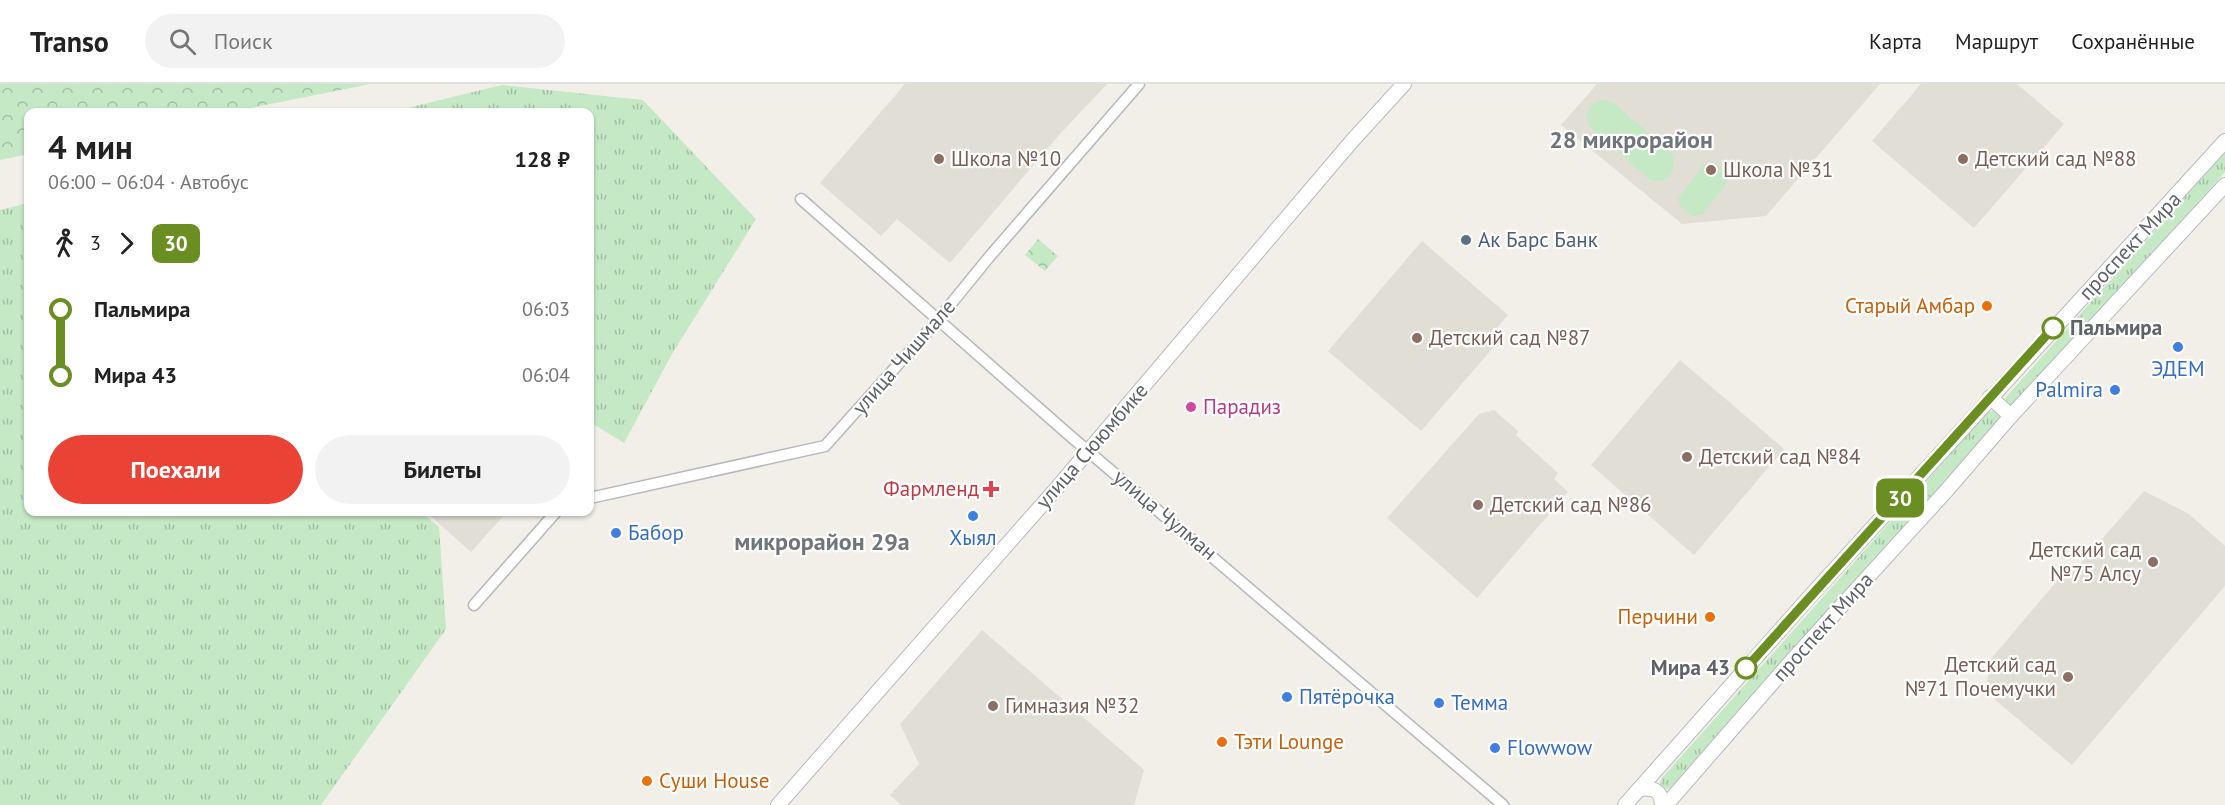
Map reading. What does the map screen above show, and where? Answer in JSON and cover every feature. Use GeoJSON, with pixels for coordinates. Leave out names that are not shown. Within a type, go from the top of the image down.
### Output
{"type":"FeatureCollection","features":[{"type":"Feature","properties":{"kind":"main road","name":"улица Сююмбике"},"geometry":{"type":"LineString","coordinates":[[778,805],[1089,451],[1345,149],[1404,84]]}},
{"type":"Feature","properties":{"kind":"main road","name":"проспект Мира"},"geometry":{"type":"LineString","coordinates":[[1625,805],[1990,397],[2109,271],[2225,141]]}},
{"type":"Feature","properties":{"kind":"main road","name":"проспект Мира"},"geometry":{"type":"LineString","coordinates":[[1664,805],[2011,416],[2225,185]]}},
{"type":"Feature","properties":{"kind":"main road"},"geometry":{"type":"LineString","coordinates":[[1990,397],[2011,416]]}},
{"type":"Feature","properties":{"kind":"main road"},"geometry":{"type":"LineString","coordinates":[[1639,789],[1656,790],[1664,805]]}},
{"type":"Feature","properties":{"kind":"street","name":"улица Чишмале"},"geometry":{"type":"LineString","coordinates":[[594,497],[825,446],[937,321],[990,256],[1139,84]]}},
{"type":"Feature","properties":{"kind":"street","name":"улица Чулман"},"geometry":{"type":"LineString","coordinates":[[801,199],[937,321],[1503,805]]}},
{"type":"Feature","properties":{"kind":"street"},"geometry":{"type":"LineString","coordinates":[[474,605],[552,516]]}},
{"type":"Feature","properties":{"kind":"shaded area","name":"Школа №10"},"geometry":{"type":"Polygon","coordinates":[[[905,84],[1107,84],[1059,135],[950,263],[897,219],[881,236],[820,183],[905,84]]]}},
{"type":"Feature","properties":{"kind":"shaded area","name":"Школа №31"},"geometry":{"type":"Polygon","coordinates":[[[1597,84],[1880,84],[1766,216],[1682,224],[1561,125],[1597,84]]]}},
{"type":"Feature","properties":{"kind":"shaded area","name":"Детский сад №88"},"geometry":{"type":"Polygon","coordinates":[[[1921,84],[2017,84],[2064,124],[1974,228],[1872,141],[1921,84]]]}},
{"type":"Feature","properties":{"kind":"shaded area","name":"Детский сад №87"},"geometry":{"type":"Polygon","coordinates":[[[1422,241],[1508,315],[1492,334],[1499,341],[1421,431],[1328,351],[1422,241]]]}},
{"type":"Feature","properties":{"kind":"shaded area","name":"Детский сад №84"},"geometry":{"type":"Polygon","coordinates":[[[1680,360],[1784,449],[1694,555],[1591,465],[1680,360]]]}},
{"type":"Feature","properties":{"kind":"shaded area","name":"Детский сад №86"},"geometry":{"type":"Polygon","coordinates":[[[1494,410],[1518,431],[1516,435],[1558,473],[1554,479],[1568,492],[1477,598],[1387,518],[1479,414],[1494,410]]]}},
{"type":"Feature","properties":{"kind":"shaded area"},"geometry":{"type":"Polygon","coordinates":[[[2144,491],[2189,514],[2225,546],[2225,586],[2072,765],[1986,692],[1990,660],[2062,575],[2067,579],[2144,491]]]}},
{"type":"Feature","properties":{"kind":"shaded area"},"geometry":{"type":"Polygon","coordinates":[[[430,516],[503,516],[471,552],[430,516]]]}},
{"type":"Feature","properties":{"kind":"shaded area","name":"Гимназия №32"},"geometry":{"type":"Polygon","coordinates":[[[982,630],[1144,770],[1134,805],[901,805],[890,795],[919,764],[900,724],[982,630]]]}},
{"type":"Feature","properties":{"kind":"green space"},"geometry":{"type":"Polygon","coordinates":[[[0,84],[370,84],[251,108],[24,108],[24,155],[0,160],[0,84]]]}},
{"type":"Feature","properties":{"kind":"green space"},"geometry":{"type":"Polygon","coordinates":[[[502,85],[643,100],[756,219],[672,354],[624,443],[594,424],[594,108],[407,108],[502,85]]]}},
{"type":"Feature","properties":{"kind":"green space"},"geometry":{"type":"Polygon","coordinates":[[[1599,100],[1615,104],[1669,151],[1673,156],[1674,166],[1668,177],[1661,181],[1649,179],[1590,127],[1587,119],[1588,112],[1599,100]]]}},
{"type":"Feature","properties":{"kind":"green space"},"geometry":{"type":"Polygon","coordinates":[[[2225,152],[2225,172],[2016,405],[2009,407],[2005,403],[2006,397],[2225,152]]]}},
{"type":"Feature","properties":{"kind":"green space"},"geometry":{"type":"Polygon","coordinates":[[[1712,162],[1726,172],[1728,181],[1702,215],[1692,216],[1680,206],[1678,199],[1704,165],[1712,162]]]}},
{"type":"Feature","properties":{"kind":"green space"},"geometry":{"type":"Polygon","coordinates":[[[24,204],[24,516],[426,516],[439,527],[446,629],[321,805],[0,805],[0,210],[24,204]]]}},
{"type":"Feature","properties":{"kind":"green space"},"geometry":{"type":"Polygon","coordinates":[[[1038,239],[1058,256],[1045,271],[1025,255],[1038,239]]]}},
{"type":"Feature","properties":{"kind":"green space"},"geometry":{"type":"Polygon","coordinates":[[[1995,410],[2000,416],[1998,421],[1670,788],[1665,790],[1660,787],[1661,779],[1988,412],[1995,410]]]}},
{"type":"Feature","properties":{"kind":"bus line","name":"30"},"geometry":{"type":"LineString","coordinates":[[1746,668],[2053,328]]}},
{"type":"Feature","properties":{"kind":"place","name":"Школа №10"},"geometry":{"type":"Point","coordinates":[939,159]}},
{"type":"Feature","properties":{"kind":"place","name":"Детский сад №88"},"geometry":{"type":"Point","coordinates":[1963,159]}},
{"type":"Feature","properties":{"kind":"place","name":"Школа №31"},"geometry":{"type":"Point","coordinates":[1711,170]}},
{"type":"Feature","properties":{"kind":"place","name":"Ак Барс Банк"},"geometry":{"type":"Point","coordinates":[1466,240]}},
{"type":"Feature","properties":{"kind":"place","name":"Старый Амбар"},"geometry":{"type":"Point","coordinates":[1987,306]}},
{"type":"Feature","properties":{"kind":"place","name":"Пальмира"},"geometry":{"type":"Point","coordinates":[2053,328]}},
{"type":"Feature","properties":{"kind":"place","name":"Детский сад №87"},"geometry":{"type":"Point","coordinates":[1417,338]}},
{"type":"Feature","properties":{"kind":"place","name":"ЭДЕМ"},"geometry":{"type":"Point","coordinates":[2178,347]}},
{"type":"Feature","properties":{"kind":"place","name":"Palmira"},"geometry":{"type":"Point","coordinates":[2115,390]}},
{"type":"Feature","properties":{"kind":"place","name":"Парадиз"},"geometry":{"type":"Point","coordinates":[1191,407]}},
{"type":"Feature","properties":{"kind":"place","name":"Детский сад №84"},"geometry":{"type":"Point","coordinates":[1687,457]}},
{"type":"Feature","properties":{"kind":"place","name":"Фармленд"},"geometry":{"type":"Point","coordinates":[991,489]}},
{"type":"Feature","properties":{"kind":"place","name":"Детский сад №86"},"geometry":{"type":"Point","coordinates":[1478,505]}},
{"type":"Feature","properties":{"kind":"place","name":"Хыял"},"geometry":{"type":"Point","coordinates":[973,516]}},
{"type":"Feature","properties":{"kind":"place","name":"Бабор"},"geometry":{"type":"Point","coordinates":[616,533]}},
{"type":"Feature","properties":{"kind":"place","name":"Детский сад №75 Алсу"},"geometry":{"type":"Point","coordinates":[2153,562]}},
{"type":"Feature","properties":{"kind":"place","name":"Перчини"},"geometry":{"type":"Point","coordinates":[1710,617]}},
{"type":"Feature","properties":{"kind":"place","name":"Мира 43"},"geometry":{"type":"Point","coordinates":[1746,668]}},
{"type":"Feature","properties":{"kind":"place","name":"Детский сад №71 Почемучки"},"geometry":{"type":"Point","coordinates":[2068,677]}},
{"type":"Feature","properties":{"kind":"place","name":"Пятёрочка"},"geometry":{"type":"Point","coordinates":[1287,697]}},
{"type":"Feature","properties":{"kind":"place","name":"Темма"},"geometry":{"type":"Point","coordinates":[1439,703]}},
{"type":"Feature","properties":{"kind":"place","name":"Гимназия №32"},"geometry":{"type":"Point","coordinates":[993,706]}},
{"type":"Feature","properties":{"kind":"place","name":"Тэти Lounge"},"geometry":{"type":"Point","coordinates":[1222,742]}},
{"type":"Feature","properties":{"kind":"place","name":"Flowwow"},"geometry":{"type":"Point","coordinates":[1495,748]}},
{"type":"Feature","properties":{"kind":"place","name":"Суши House"},"geometry":{"type":"Point","coordinates":[647,781]}},
{"type":"Feature","properties":{"kind":"district","name":"28 микрорайон"},"geometry":{"type":"Point","coordinates":[1631,140]}},
{"type":"Feature","properties":{"kind":"district","name":"микрорайон 29а"},"geometry":{"type":"Point","coordinates":[822,542]}}]}
